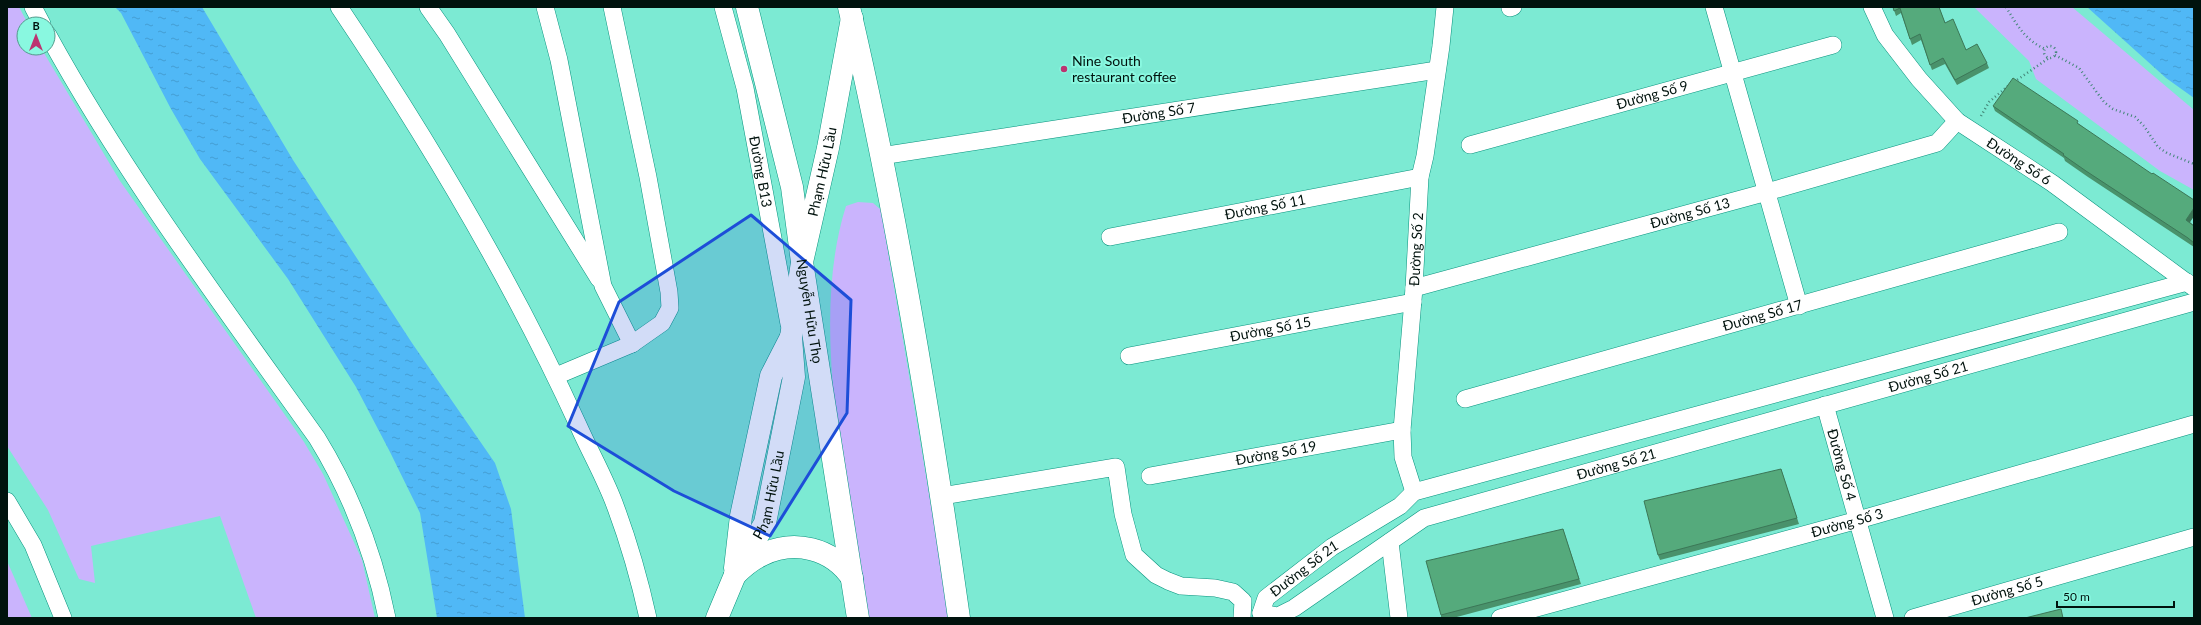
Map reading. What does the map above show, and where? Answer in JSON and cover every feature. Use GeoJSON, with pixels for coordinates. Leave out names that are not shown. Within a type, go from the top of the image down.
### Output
{"type":"FeatureCollection","features":[{"type":"Feature","properties":{"kind":"main road","name":"Nguyễn Hữu Thọ"},"geometry":{"type":"LineString","coordinates":[[747,7],[792,187],[802,262],[858,618]]}},
{"type":"Feature","properties":{"kind":"main road","name":"Phạm Hữu Lầu"},"geometry":{"type":"LineString","coordinates":[[717,618],[735,575],[765,523],[794,377],[791,337],[802,262],[828,148],[852,11]]}},
{"type":"Feature","properties":{"kind":"main road"},"geometry":{"type":"LineString","coordinates":[[852,11],[888,188],[942,496],[959,618]]}},
{"type":"Feature","properties":{"kind":"main road"},"geometry":{"type":"LineString","coordinates":[[735,575],[748,563],[774,550],[804,548],[819,551],[834,558],[844,566],[852,578]]}},
{"type":"Feature","properties":{"kind":"street"},"geometry":{"type":"LineString","coordinates":[[32,7],[37,16]]}},
{"type":"Feature","properties":{"kind":"street"},"geometry":{"type":"LineString","coordinates":[[339,7],[385,76],[460,199],[504,274],[556,376],[616,508],[648,618]]}},
{"type":"Feature","properties":{"kind":"street"},"geometry":{"type":"LineString","coordinates":[[428,7],[447,34],[603,286],[632,344]]}},
{"type":"Feature","properties":{"kind":"street"},"geometry":{"type":"LineString","coordinates":[[546,7],[560,60],[603,286]]}},
{"type":"Feature","properties":{"kind":"street"},"geometry":{"type":"LineString","coordinates":[[556,376],[632,344],[662,323],[670,308],[669,292],[648,177],[612,7]]}},
{"type":"Feature","properties":{"kind":"street","name":"Đường B13"},"geometry":{"type":"LineString","coordinates":[[723,7],[745,88],[791,337]]}},
{"type":"Feature","properties":{"kind":"street","name":"Đường Số 2"},"geometry":{"type":"LineString","coordinates":[[1414,492],[1403,457],[1402,430],[1414,295],[1420,177],[1425,156],[1441,46],[1445,7]]}},
{"type":"Feature","properties":{"kind":"street"},"geometry":{"type":"LineString","coordinates":[[1714,7],[1799,306]]}},
{"type":"Feature","properties":{"kind":"street","name":"Đường Số 6"},"geometry":{"type":"LineString","coordinates":[[1872,7],[1890,41],[1919,79],[1957,121],[2052,183],[2190,285]]}},
{"type":"Feature","properties":{"kind":"street","name":"Đường Số 9"},"geometry":{"type":"LineString","coordinates":[[1470,144],[1833,45]]}},
{"type":"Feature","properties":{"kind":"street"},"geometry":{"type":"LineString","coordinates":[[56,49],[76,85],[153,207],[317,438],[332,462],[361,523],[373,558],[388,618]]}},
{"type":"Feature","properties":{"kind":"street","name":"Đường Số 7"},"geometry":{"type":"LineString","coordinates":[[881,156],[1437,70]]}},
{"type":"Feature","properties":{"kind":"street","name":"Đường Số 13"},"geometry":{"type":"LineString","coordinates":[[1414,295],[1937,143],[1957,121]]}},
{"type":"Feature","properties":{"kind":"street","name":"Đường Số 11"},"geometry":{"type":"LineString","coordinates":[[1110,238],[1420,177]]}},
{"type":"Feature","properties":{"kind":"street"},"geometry":{"type":"LineString","coordinates":[[566,228],[580,228],[590,217]]}},
{"type":"Feature","properties":{"kind":"street","name":"Đường Số 17"},"geometry":{"type":"LineString","coordinates":[[1466,399],[2059,232]]}},
{"type":"Feature","properties":{"kind":"street","name":"Đường Số 21"},"geometry":{"type":"LineString","coordinates":[[2190,285],[1414,492],[1400,506],[1332,547],[1266,598],[1257,615],[1278,616],[1294,608],[1424,518],[2194,302]]}},
{"type":"Feature","properties":{"kind":"street","name":"Đường Số 15"},"geometry":{"type":"LineString","coordinates":[[1129,356],[1414,295]]}},
{"type":"Feature","properties":{"kind":"street","name":"Đường Số 4"},"geometry":{"type":"LineString","coordinates":[[1825,405],[1885,618]]}},
{"type":"Feature","properties":{"kind":"street","name":"Đường Số 3"},"geometry":{"type":"LineString","coordinates":[[1500,618],[1858,520],[2194,424]]}},
{"type":"Feature","properties":{"kind":"street","name":"Đường Số 19"},"geometry":{"type":"LineString","coordinates":[[1150,476],[1402,430]]}},
{"type":"Feature","properties":{"kind":"street"},"geometry":{"type":"LineString","coordinates":[[942,496],[1116,467],[1123,514],[1134,555],[1156,575],[1181,586],[1215,588],[1233,592],[1243,601],[1242,618]]}},
{"type":"Feature","properties":{"kind":"street"},"geometry":{"type":"LineString","coordinates":[[7,501],[33,545],[63,618]]}},
{"type":"Feature","properties":{"kind":"street","name":"Đường Số 5"},"geometry":{"type":"LineString","coordinates":[[1913,618],[2194,537]]}},
{"type":"Feature","properties":{"kind":"street"},"geometry":{"type":"LineString","coordinates":[[1390,542],[1399,618]]}},
{"type":"Feature","properties":{"kind":"path"},"geometry":{"type":"LineString","coordinates":[[2006,7],[2021,32],[2035,44],[2046,49],[2053,47],[2056,50],[2056,55]]}},
{"type":"Feature","properties":{"kind":"path"},"geometry":{"type":"LineString","coordinates":[[2046,49],[2044,54],[2049,58]]}},
{"type":"Feature","properties":{"kind":"path"},"geometry":{"type":"LineString","coordinates":[[1981,116],[1997,93],[2049,58],[2056,55]]}},
{"type":"Feature","properties":{"kind":"path"},"geometry":{"type":"LineString","coordinates":[[2056,55],[2079,68],[2104,102],[2113,109],[2135,117],[2144,126],[2158,147],[2167,153],[2194,164]]}},
{"type":"Feature","properties":{"kind":"highlighted area"},"geometry":{"type":"Polygon","coordinates":[[[751,215],[851,300],[847,413],[770,536],[674,491],[568,426],[619,302],[751,215]]]}},
{"type":"Feature","properties":{"kind":"shaded area"},"geometry":{"type":"Polygon","coordinates":[[[7,7],[19,7],[24,16],[16,16],[16,56],[46,56],[120,181],[304,442],[323,474],[362,560],[375,618],[256,618],[220,516],[91,546],[95,583],[79,579],[48,510],[7,446],[7,7]]]}},
{"type":"Feature","properties":{"kind":"shaded area"},"geometry":{"type":"Polygon","coordinates":[[[1974,7],[2072,7],[2194,110],[2194,190],[2160,171],[2036,79],[2029,61],[1974,7]]]}},
{"type":"Feature","properties":{"kind":"shaded area"},"geometry":{"type":"Polygon","coordinates":[[[858,202],[873,203],[881,210],[950,618],[869,618],[833,387],[830,341],[833,272],[840,228],[846,206],[858,202]]]}},
{"type":"Feature","properties":{"kind":"shaded area"},"geometry":{"type":"Polygon","coordinates":[[[7,561],[32,618],[7,618],[7,561]]]}},
{"type":"Feature","properties":{"kind":"water"},"geometry":{"type":"Polygon","coordinates":[[[115,7],[202,7],[293,160],[412,343],[495,463],[511,509],[525,618],[437,618],[420,513],[356,387],[288,279],[200,159],[171,109],[121,13],[115,7]]]}},
{"type":"Feature","properties":{"kind":"water"},"geometry":{"type":"Polygon","coordinates":[[[2087,7],[2194,7],[2194,98],[2166,78],[2087,7]]]}},
{"type":"Feature","properties":{"kind":"building"},"geometry":{"type":"Polygon","coordinates":[[[1893,7],[1939,7],[1945,23],[1953,19],[1966,50],[1977,44],[1987,63],[1955,80],[1943,58],[1930,65],[1920,34],[1910,39],[1900,8],[1894,11],[1893,7]]]}},
{"type":"Feature","properties":{"kind":"building"},"geometry":{"type":"Polygon","coordinates":[[[2013,78],[2078,121],[2077,123],[2152,174],[2153,173],[2194,200],[2194,208],[2186,220],[2194,226],[2194,243],[2086,171],[2063,155],[2064,154],[1993,106],[2013,78]]]}},
{"type":"Feature","properties":{"kind":"building"},"geometry":{"type":"Polygon","coordinates":[[[1781,469],[1797,518],[1658,555],[1644,501],[1781,469]]]}},
{"type":"Feature","properties":{"kind":"building"},"geometry":{"type":"Polygon","coordinates":[[[1563,529],[1579,579],[1441,615],[1426,561],[1563,529]]]}},
{"type":"Feature","properties":{"kind":"building"},"geometry":{"type":"Polygon","coordinates":[[[2061,609],[2063,618],[2025,618],[2061,609]]]}},
{"type":"Feature","properties":{"kind":"place","name":"Nine South restaurant coffee"},"geometry":{"type":"Point","coordinates":[1064,69]}}]}
